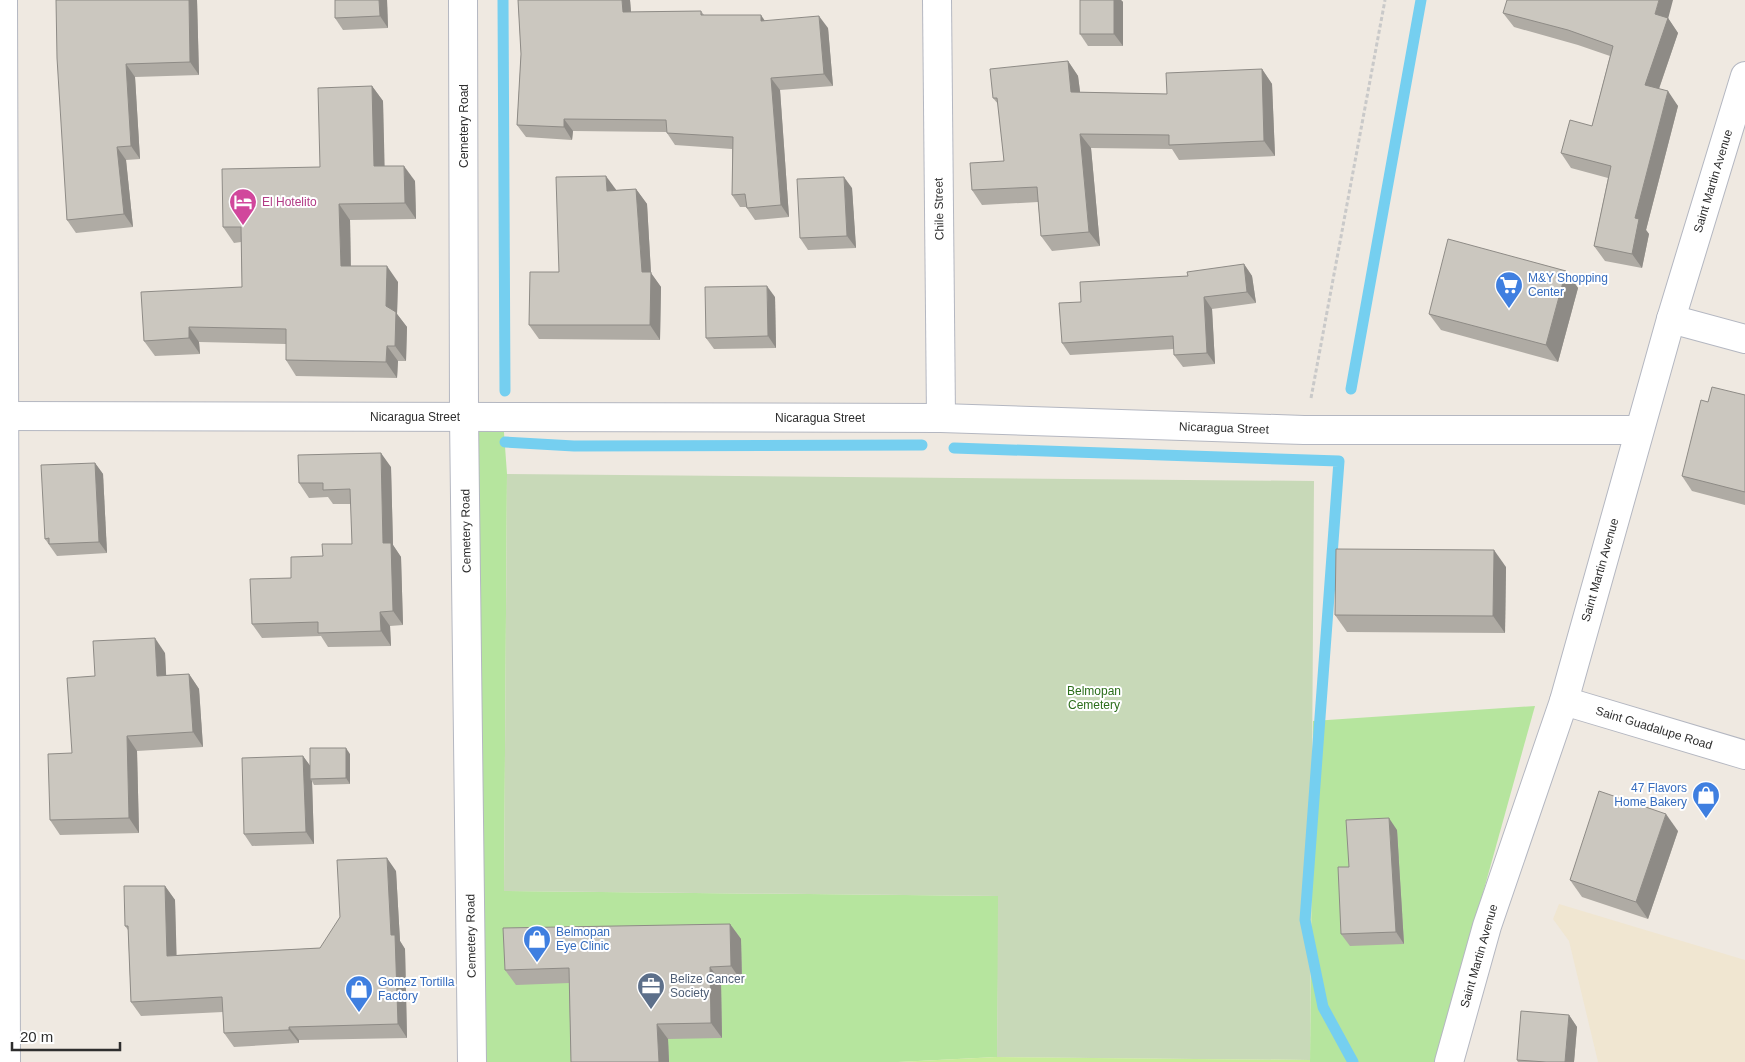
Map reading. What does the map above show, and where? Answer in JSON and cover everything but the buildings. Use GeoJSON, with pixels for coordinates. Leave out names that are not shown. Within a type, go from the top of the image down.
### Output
{"type":"FeatureCollection","features":[{"type":"Feature","properties":{"kind":"street"},"geometry":{"type":"LineString","coordinates":[[3,0],[2,416],[6,1062]]}},
{"type":"Feature","properties":{"kind":"street","name":"Cemetery Road"},"geometry":{"type":"LineString","coordinates":[[463,0],[464,417],[472,1062]]}},
{"type":"Feature","properties":{"kind":"street","name":"Chile Street"},"geometry":{"type":"LineString","coordinates":[[937,0],[941,418]]}},
{"type":"Feature","properties":{"kind":"street","name":"Saint Martin Avenue"},"geometry":{"type":"LineString","coordinates":[[1449,1062],[1487,926],[1564,701],[1671,319],[1745,76]]}},
{"type":"Feature","properties":{"kind":"street"},"geometry":{"type":"LineString","coordinates":[[1671,319],[1745,339]]}},
{"type":"Feature","properties":{"kind":"street","name":"Nicaragua Street"},"geometry":{"type":"LineString","coordinates":[[2,416],[941,418],[1304,430],[1639,430]]}},
{"type":"Feature","properties":{"kind":"street","name":"Saint Guadalupe Road"},"geometry":{"type":"LineString","coordinates":[[1564,701],[1745,755]]}},
{"type":"Feature","properties":{"kind":"path"},"geometry":{"type":"LineString","coordinates":[[1304,430],[1385,0]]}},
{"type":"Feature","properties":{"kind":"shaded area"},"geometry":{"type":"Polygon","coordinates":[[[1559,904],[1745,960],[1745,1062],[1598,1062],[1569,941],[1553,919],[1559,904]]]}},
{"type":"Feature","properties":{"kind":"green space"},"geometry":{"type":"Polygon","coordinates":[[[503,419],[507,474],[504,891],[999,896],[997,1057],[898,1062],[461,1062],[469,423],[503,419]]]}},
{"type":"Feature","properties":{"kind":"green space","name":"Belmopan Cemetery"},"geometry":{"type":"Polygon","coordinates":[[[507,474],[1314,481],[1310,1060],[997,1057],[998,896],[504,891],[507,474]]]}},
{"type":"Feature","properties":{"kind":"green space"},"geometry":{"type":"Polygon","coordinates":[[[1535,706],[1436,1062],[1310,1062],[1313,721],[1535,706]]]}},
{"type":"Feature","properties":{"kind":"green space"},"geometry":{"type":"Polygon","coordinates":[[[997,1057],[1310,1060],[1310,1062],[898,1062],[997,1057]]]}},
{"type":"Feature","properties":{"kind":"waterway"},"geometry":{"type":"LineString","coordinates":[[503,0],[505,391]]}},
{"type":"Feature","properties":{"kind":"waterway"},"geometry":{"type":"LineString","coordinates":[[1351,389],[1421,0]]}},
{"type":"Feature","properties":{"kind":"waterway"},"geometry":{"type":"LineString","coordinates":[[505,442],[574,446],[922,445]]}},
{"type":"Feature","properties":{"kind":"waterway"},"geometry":{"type":"LineString","coordinates":[[954,448],[1339,461],[1305,920],[1323,1007],[1353,1062]]}},
{"type":"Feature","properties":{"kind":"place","name":"El Hotelito"},"geometry":{"type":"Point","coordinates":[243,226]}},
{"type":"Feature","properties":{"kind":"place","name":"M&Y Shopping Center"},"geometry":{"type":"Point","coordinates":[1509,309]}},
{"type":"Feature","properties":{"kind":"place","name":"47 Flavors Home Bakery"},"geometry":{"type":"Point","coordinates":[1706,819]}},
{"type":"Feature","properties":{"kind":"place","name":"Belmopan Eye Clinic"},"geometry":{"type":"Point","coordinates":[537,963]}},
{"type":"Feature","properties":{"kind":"place","name":"Belize Cancer Society"},"geometry":{"type":"Point","coordinates":[651,1010]}},
{"type":"Feature","properties":{"kind":"place","name":"Gomez Tortilla Factory"},"geometry":{"type":"Point","coordinates":[359,1013]}}]}
